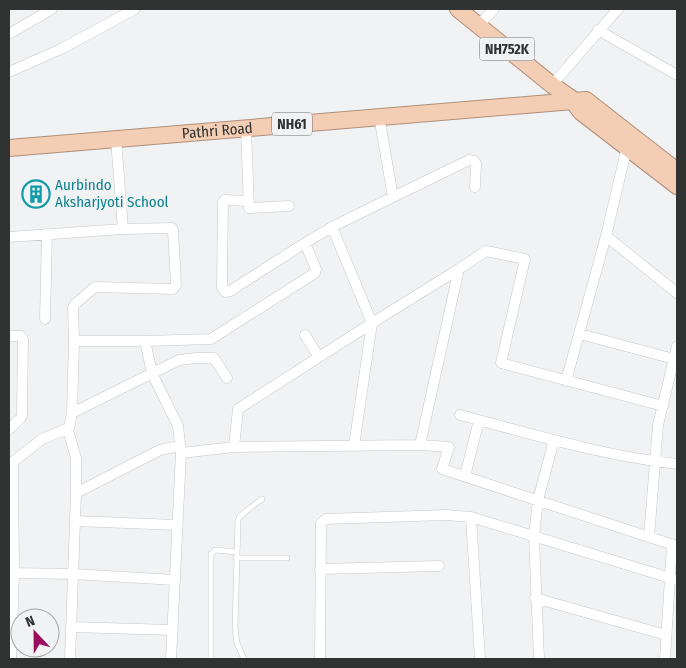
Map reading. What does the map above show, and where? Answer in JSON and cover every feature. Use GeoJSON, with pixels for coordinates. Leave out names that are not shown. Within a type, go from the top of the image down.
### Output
{"type":"FeatureCollection","features":[{"type":"Feature","properties":{"kind":"highway","name":"NH752K"},"geometry":{"type":"LineString","coordinates":[[458,9],[574,101]]}},
{"type":"Feature","properties":{"kind":"highway","name":"Pathri Road"},"geometry":{"type":"LineString","coordinates":[[9,148],[574,101]]}},
{"type":"Feature","properties":{"kind":"highway"},"geometry":{"type":"LineString","coordinates":[[574,101],[579,110],[677,186]]}},
{"type":"Feature","properties":{"kind":"highway","name":"NH61"},"geometry":{"type":"LineString","coordinates":[[574,101],[588,101],[677,171]]}},
{"type":"Feature","properties":{"kind":"street"},"geometry":{"type":"LineString","coordinates":[[9,34],[52,9]]}},
{"type":"Feature","properties":{"kind":"street"},"geometry":{"type":"LineString","coordinates":[[9,72],[61,48],[135,9]]}},
{"type":"Feature","properties":{"kind":"street"},"geometry":{"type":"LineString","coordinates":[[479,25],[494,9]]}},
{"type":"Feature","properties":{"kind":"street"},"geometry":{"type":"LineString","coordinates":[[555,87],[598,30],[618,9]]}},
{"type":"Feature","properties":{"kind":"street"},"geometry":{"type":"LineString","coordinates":[[598,30],[677,75]]}},
{"type":"Feature","properties":{"kind":"street"},"geometry":{"type":"LineString","coordinates":[[379,116],[393,197]]}},
{"type":"Feature","properties":{"kind":"street"},"geometry":{"type":"LineString","coordinates":[[246,128],[248,201],[250,209],[289,206]]}},
{"type":"Feature","properties":{"kind":"street"},"geometry":{"type":"LineString","coordinates":[[116,139],[123,229]]}},
{"type":"Feature","properties":{"kind":"street"},"geometry":{"type":"LineString","coordinates":[[566,381],[606,236],[627,147]]}},
{"type":"Feature","properties":{"kind":"street"},"geometry":{"type":"LineString","coordinates":[[248,201],[223,201],[222,287],[224,291],[230,292],[305,242],[332,227],[469,160],[474,161],[476,164],[475,187]]}},
{"type":"Feature","properties":{"kind":"street"},"geometry":{"type":"LineString","coordinates":[[332,227],[372,323],[354,446]]}},
{"type":"Feature","properties":{"kind":"street"},"geometry":{"type":"LineString","coordinates":[[9,237],[123,229],[173,228],[176,287],[173,289],[94,288],[73,308],[72,413],[68,430],[76,458],[76,493],[70,659]]}},
{"type":"Feature","properties":{"kind":"street"},"geometry":{"type":"LineString","coordinates":[[45,319],[47,234]]}},
{"type":"Feature","properties":{"kind":"street"},"geometry":{"type":"LineString","coordinates":[[606,236],[677,293]]}},
{"type":"Feature","properties":{"kind":"street"},"geometry":{"type":"LineString","coordinates":[[74,341],[206,340],[214,338],[317,271],[305,242]]}},
{"type":"Feature","properties":{"kind":"street"},"geometry":{"type":"LineString","coordinates":[[234,447],[238,410],[486,251],[525,259],[501,363],[663,406]]}},
{"type":"Feature","properties":{"kind":"street"},"geometry":{"type":"LineString","coordinates":[[420,445],[459,269]]}},
{"type":"Feature","properties":{"kind":"street"},"geometry":{"type":"LineString","coordinates":[[305,334],[319,357]]}},
{"type":"Feature","properties":{"kind":"street"},"geometry":{"type":"LineString","coordinates":[[580,334],[674,359]]}},
{"type":"Feature","properties":{"kind":"street"},"geometry":{"type":"LineString","coordinates":[[9,336],[21,336],[23,339],[22,415],[9,429]]}},
{"type":"Feature","properties":{"kind":"street"},"geometry":{"type":"LineString","coordinates":[[145,341],[152,373],[178,426],[181,449],[171,659]]}},
{"type":"Feature","properties":{"kind":"street"},"geometry":{"type":"LineString","coordinates":[[649,537],[658,424],[677,346]]}},
{"type":"Feature","properties":{"kind":"street"},"geometry":{"type":"LineString","coordinates":[[72,413],[179,360],[211,358],[216,360],[227,378]]}},
{"type":"Feature","properties":{"kind":"street"},"geometry":{"type":"LineString","coordinates":[[460,415],[554,440],[655,462],[677,464]]}},
{"type":"Feature","properties":{"kind":"street"},"geometry":{"type":"LineString","coordinates":[[465,476],[478,420]]}},
{"type":"Feature","properties":{"kind":"street"},"geometry":{"type":"LineString","coordinates":[[11,659],[11,463],[42,439],[68,430]]}},
{"type":"Feature","properties":{"kind":"street"},"geometry":{"type":"LineString","coordinates":[[539,659],[535,598],[534,536],[538,500],[554,440]]}},
{"type":"Feature","properties":{"kind":"street"},"geometry":{"type":"LineString","coordinates":[[76,493],[160,450],[234,447],[449,446],[442,468],[674,545],[673,579],[665,659]]}},
{"type":"Feature","properties":{"kind":"street"},"geometry":{"type":"LineString","coordinates":[[320,659],[320,526],[326,519],[454,514],[472,517],[673,579]]}},
{"type":"Feature","properties":{"kind":"street"},"geometry":{"type":"LineString","coordinates":[[472,517],[480,659]]}},
{"type":"Feature","properties":{"kind":"street"},"geometry":{"type":"LineString","coordinates":[[75,521],[177,525]]}},
{"type":"Feature","properties":{"kind":"street"},"geometry":{"type":"LineString","coordinates":[[320,569],[439,566]]}},
{"type":"Feature","properties":{"kind":"street"},"geometry":{"type":"LineString","coordinates":[[11,573],[73,574],[175,580]]}},
{"type":"Feature","properties":{"kind":"street"},"geometry":{"type":"LineString","coordinates":[[535,598],[666,635]]}},
{"type":"Feature","properties":{"kind":"street"},"geometry":{"type":"LineString","coordinates":[[71,627],[173,630]]}},
{"type":"Feature","properties":{"kind":"lane"},"geometry":{"type":"LineString","coordinates":[[244,659],[236,635],[239,518],[262,499]]}},
{"type":"Feature","properties":{"kind":"lane"},"geometry":{"type":"LineString","coordinates":[[211,659],[211,554],[214,550],[237,555],[287,558]]}},
{"type":"Feature","properties":{"kind":"place","name":"Aurbindo Aksharjyoti School"},"geometry":{"type":"Point","coordinates":[36,194]}}]}
